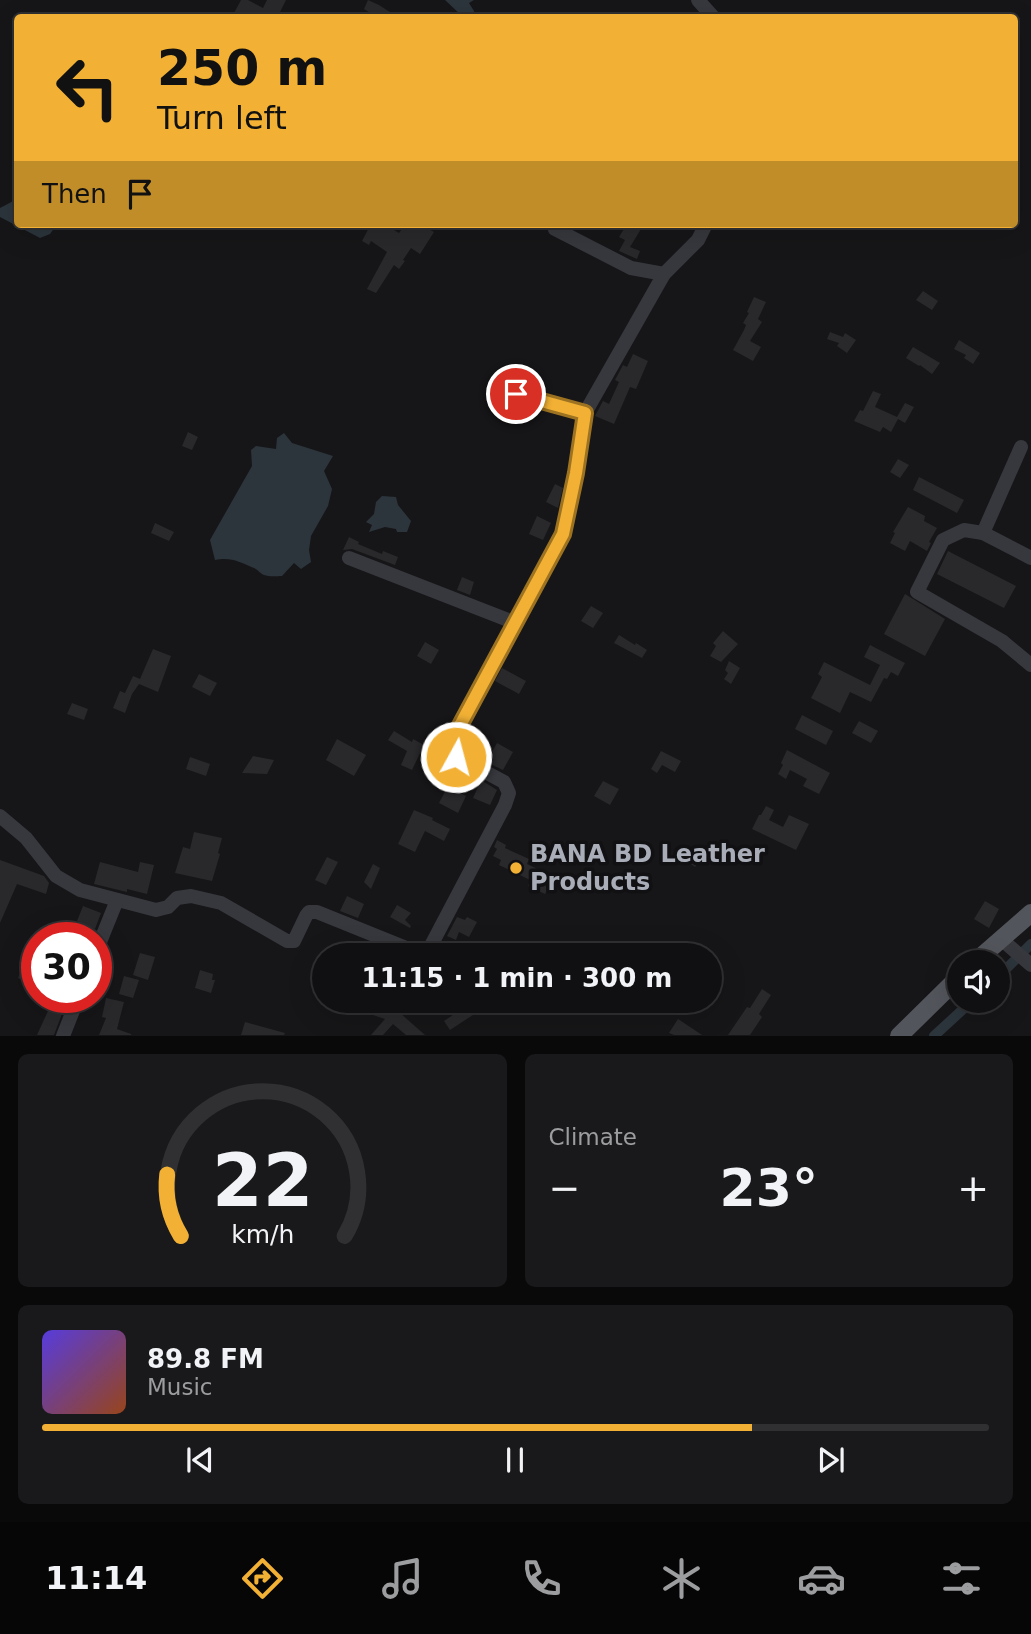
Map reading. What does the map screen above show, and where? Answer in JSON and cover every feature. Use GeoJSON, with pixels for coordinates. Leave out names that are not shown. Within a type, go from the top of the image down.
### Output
{"type":"FeatureCollection","features":[{"type":"Feature","properties":{"kind":"main road"},"geometry":{"type":"LineString","coordinates":[[990,950],[1031,913]]}},
{"type":"Feature","properties":{"kind":"main road"},"geometry":{"type":"LineString","coordinates":[[899,1035],[947,989]]}},
{"type":"Feature","properties":{"kind":"street"},"geometry":{"type":"LineString","coordinates":[[698,0],[710,14]]}},
{"type":"Feature","properties":{"kind":"street"},"geometry":{"type":"LineString","coordinates":[[555,228],[631,268],[664,274]]}},
{"type":"Feature","properties":{"kind":"street"},"geometry":{"type":"LineString","coordinates":[[432,943],[500,816],[509,793],[504,782],[452,754],[450,744],[563,534],[585,413],[664,274],[698,240],[704,228]]}},
{"type":"Feature","properties":{"kind":"street"},"geometry":{"type":"LineString","coordinates":[[516,394],[585,413]]}},
{"type":"Feature","properties":{"kind":"street"},"geometry":{"type":"LineString","coordinates":[[983,533],[1021,447]]}},
{"type":"Feature","properties":{"kind":"street"},"geometry":{"type":"LineString","coordinates":[[1031,558],[983,533],[964,530],[943,540],[917,592],[1002,641],[1031,665]]}},
{"type":"Feature","properties":{"kind":"street"},"geometry":{"type":"LineString","coordinates":[[349,558],[516,622]]}},
{"type":"Feature","properties":{"kind":"street"},"geometry":{"type":"LineString","coordinates":[[0,817],[26,838],[56,876],[80,890],[156,910],[168,907],[177,898],[191,896],[221,903],[287,941],[294,941],[309,912],[317,912],[396,943]]}},
{"type":"Feature","properties":{"kind":"street"},"geometry":{"type":"LineString","coordinates":[[108,922],[117,900]]}},
{"type":"Feature","properties":{"kind":"street"},"geometry":{"type":"LineString","coordinates":[[1002,940],[1030,965]]}},
{"type":"Feature","properties":{"kind":"street"},"geometry":{"type":"LineString","coordinates":[[63,1035],[72,1013]]}},
{"type":"Feature","properties":{"kind":"shaded area"},"geometry":{"type":"Polygon","coordinates":[[[445,0],[474,0],[469,3],[474,14],[460,14],[445,0]]]}},
{"type":"Feature","properties":{"kind":"shaded area"},"geometry":{"type":"Polygon","coordinates":[[[14,201],[14,224],[0,217],[0,208],[14,201]]]}},
{"type":"Feature","properties":{"kind":"shaded area"},"geometry":{"type":"Polygon","coordinates":[[[21,228],[54,228],[50,234],[40,238],[21,228]]]}},
{"type":"Feature","properties":{"kind":"shaded area"},"geometry":{"type":"Polygon","coordinates":[[[284,433],[292,443],[333,456],[324,471],[332,489],[328,506],[311,536],[311,562],[301,569],[294,563],[282,576],[273,576],[264,575],[235,561],[215,560],[210,540],[252,466],[251,450],[256,446],[276,449],[277,438],[284,433]]]}},
{"type":"Feature","properties":{"kind":"shaded area"},"geometry":{"type":"Polygon","coordinates":[[[382,496],[396,497],[398,505],[411,521],[407,532],[397,532],[396,529],[385,527],[369,532],[372,525],[366,522],[374,514],[376,502],[382,496]]]}},
{"type":"Feature","properties":{"kind":"building"},"geometry":{"type":"Polygon","coordinates":[[[241,0],[248,0],[263,8],[267,0],[286,0],[279,14],[234,13],[241,0]]]}},
{"type":"Feature","properties":{"kind":"building"},"geometry":{"type":"Polygon","coordinates":[[[368,0],[393,14],[372,14],[364,9],[368,0]]]}},
{"type":"Feature","properties":{"kind":"building"},"geometry":{"type":"Polygon","coordinates":[[[369,228],[391,228],[399,233],[403,228],[427,228],[434,232],[420,254],[411,248],[399,269],[394,265],[376,293],[367,289],[387,252],[371,241],[369,245],[362,241],[369,228]]]}},
{"type":"Feature","properties":{"kind":"building"},"geometry":{"type":"Polygon","coordinates":[[[625,228],[641,229],[630,247],[640,251],[637,259],[619,251],[625,240],[619,237],[625,228]]]}},
{"type":"Feature","properties":{"kind":"building"},"geometry":{"type":"Polygon","coordinates":[[[923,291],[938,301],[932,310],[916,300],[923,291]]]}},
{"type":"Feature","properties":{"kind":"building"},"geometry":{"type":"Polygon","coordinates":[[[754,297],[766,302],[758,319],[762,322],[750,341],[761,347],[753,361],[733,350],[746,325],[743,323],[754,297]]]}},
{"type":"Feature","properties":{"kind":"building"},"geometry":{"type":"Polygon","coordinates":[[[830,332],[843,337],[845,333],[856,340],[847,353],[837,346],[839,343],[827,339],[830,332]]]}},
{"type":"Feature","properties":{"kind":"building"},"geometry":{"type":"Polygon","coordinates":[[[959,340],[980,353],[973,364],[964,358],[966,355],[954,349],[959,340]]]}},
{"type":"Feature","properties":{"kind":"building"},"geometry":{"type":"Polygon","coordinates":[[[913,347],[940,363],[932,374],[906,358],[913,347]]]}},
{"type":"Feature","properties":{"kind":"building"},"geometry":{"type":"Polygon","coordinates":[[[633,354],[648,361],[636,389],[630,387],[614,424],[595,416],[603,401],[609,404],[619,382],[615,380],[623,365],[627,367],[633,354]]]}},
{"type":"Feature","properties":{"kind":"building"},"geometry":{"type":"Polygon","coordinates":[[[873,391],[881,394],[875,407],[897,417],[905,403],[914,407],[905,423],[898,419],[891,432],[883,427],[880,432],[854,421],[860,410],[863,411],[873,391]]]}},
{"type":"Feature","properties":{"kind":"building"},"geometry":{"type":"Polygon","coordinates":[[[188,432],[198,437],[192,450],[182,446],[188,432]]]}},
{"type":"Feature","properties":{"kind":"building"},"geometry":{"type":"Polygon","coordinates":[[[898,459],[909,465],[900,478],[890,472],[898,459]]]}},
{"type":"Feature","properties":{"kind":"building"},"geometry":{"type":"Polygon","coordinates":[[[919,477],[964,500],[957,513],[913,490],[919,477]]]}},
{"type":"Feature","properties":{"kind":"building"},"geometry":{"type":"Polygon","coordinates":[[[555,484],[563,488],[558,508],[546,502],[555,484]]]}},
{"type":"Feature","properties":{"kind":"building"},"geometry":{"type":"Polygon","coordinates":[[[908,507],[925,516],[924,521],[937,528],[927,551],[910,541],[905,551],[890,543],[895,533],[893,532],[908,507]]]}},
{"type":"Feature","properties":{"kind":"building"},"geometry":{"type":"Polygon","coordinates":[[[537,516],[551,523],[543,540],[529,534],[537,516]]]}},
{"type":"Feature","properties":{"kind":"building"},"geometry":{"type":"Polygon","coordinates":[[[155,523],[174,532],[169,541],[151,533],[155,523]]]}},
{"type":"Feature","properties":{"kind":"building"},"geometry":{"type":"Polygon","coordinates":[[[349,537],[359,542],[358,544],[382,554],[383,551],[398,557],[395,565],[352,549],[343,550],[349,537]]]}},
{"type":"Feature","properties":{"kind":"building"},"geometry":{"type":"Polygon","coordinates":[[[948,551],[1016,586],[1004,608],[937,574],[948,551]]]}},
{"type":"Feature","properties":{"kind":"building"},"geometry":{"type":"Polygon","coordinates":[[[462,577],[474,582],[470,595],[457,590],[462,577]]]}},
{"type":"Feature","properties":{"kind":"building"},"geometry":{"type":"Polygon","coordinates":[[[905,594],[945,619],[925,656],[884,634],[905,594]]]}},
{"type":"Feature","properties":{"kind":"building"},"geometry":{"type":"Polygon","coordinates":[[[591,606],[603,613],[593,628],[581,621],[591,606]]]}},
{"type":"Feature","properties":{"kind":"building"},"geometry":{"type":"Polygon","coordinates":[[[723,631],[738,644],[721,662],[710,656],[716,646],[713,643],[723,631]]]}},
{"type":"Feature","properties":{"kind":"building"},"geometry":{"type":"Polygon","coordinates":[[[619,635],[647,650],[642,658],[614,643],[619,635]]]}},
{"type":"Feature","properties":{"kind":"building"},"geometry":{"type":"Polygon","coordinates":[[[425,642],[439,650],[431,664],[417,656],[425,642]]]}},
{"type":"Feature","properties":{"kind":"building"},"geometry":{"type":"Polygon","coordinates":[[[870,645],[905,663],[898,676],[891,672],[887,679],[884,678],[871,702],[850,692],[840,713],[811,698],[822,677],[818,674],[824,662],[870,685],[880,665],[864,657],[870,645]]]}},
{"type":"Feature","properties":{"kind":"building"},"geometry":{"type":"Polygon","coordinates":[[[153,649],[171,656],[158,692],[139,684],[125,713],[113,708],[120,691],[125,693],[133,676],[140,679],[153,649]]]}},
{"type":"Feature","properties":{"kind":"building"},"geometry":{"type":"Polygon","coordinates":[[[729,661],[740,668],[731,684],[724,679],[728,673],[725,670],[729,661]]]}},
{"type":"Feature","properties":{"kind":"building"},"geometry":{"type":"Polygon","coordinates":[[[502,668],[526,681],[519,694],[495,681],[502,668]]]}},
{"type":"Feature","properties":{"kind":"building"},"geometry":{"type":"Polygon","coordinates":[[[199,674],[217,683],[210,696],[192,687],[199,674]]]}},
{"type":"Feature","properties":{"kind":"building"},"geometry":{"type":"Polygon","coordinates":[[[72,703],[88,709],[84,720],[67,714],[72,703]]]}},
{"type":"Feature","properties":{"kind":"building"},"geometry":{"type":"Polygon","coordinates":[[[802,715],[833,731],[826,745],[795,729],[802,715]]]}},
{"type":"Feature","properties":{"kind":"building"},"geometry":{"type":"Polygon","coordinates":[[[859,721],[878,731],[871,743],[852,733],[859,721]]]}},
{"type":"Feature","properties":{"kind":"building"},"geometry":{"type":"Polygon","coordinates":[[[394,731],[412,742],[413,739],[424,745],[412,770],[401,765],[407,751],[388,740],[394,731]]]}},
{"type":"Feature","properties":{"kind":"building"},"geometry":{"type":"Polygon","coordinates":[[[337,739],[366,755],[354,776],[326,760],[337,739]]]}},
{"type":"Feature","properties":{"kind":"building"},"geometry":{"type":"Polygon","coordinates":[[[497,743],[513,752],[503,770],[486,762],[497,743]]]}},
{"type":"Feature","properties":{"kind":"building"},"geometry":{"type":"Polygon","coordinates":[[[787,750],[830,773],[819,794],[803,786],[807,779],[790,770],[786,779],[778,774],[787,750]]]}},
{"type":"Feature","properties":{"kind":"building"},"geometry":{"type":"Polygon","coordinates":[[[661,751],[681,761],[675,772],[662,765],[657,773],[651,769],[661,751]]]}},
{"type":"Feature","properties":{"kind":"building"},"geometry":{"type":"Polygon","coordinates":[[[253,756],[274,760],[267,774],[242,773],[253,756]]]}},
{"type":"Feature","properties":{"kind":"building"},"geometry":{"type":"Polygon","coordinates":[[[190,757],[210,764],[206,776],[186,769],[190,757]]]}},
{"type":"Feature","properties":{"kind":"building"},"geometry":{"type":"Polygon","coordinates":[[[481,780],[497,790],[490,805],[473,798],[481,780]]]}},
{"type":"Feature","properties":{"kind":"building"},"geometry":{"type":"Polygon","coordinates":[[[603,781],[619,789],[610,805],[594,796],[603,781]]]}},
{"type":"Feature","properties":{"kind":"building"},"geometry":{"type":"Polygon","coordinates":[[[448,786],[466,796],[458,813],[439,803],[448,786]]]}},
{"type":"Feature","properties":{"kind":"building"},"geometry":{"type":"Polygon","coordinates":[[[766,806],[774,810],[769,820],[783,827],[789,815],[809,824],[796,850],[752,829],[766,806]]]}},
{"type":"Feature","properties":{"kind":"building"},"geometry":{"type":"Polygon","coordinates":[[[414,810],[450,829],[444,841],[425,831],[415,852],[398,844],[414,810]]]}},
{"type":"Feature","properties":{"kind":"building"},"geometry":{"type":"Polygon","coordinates":[[[194,832],[222,838],[212,881],[175,873],[183,847],[190,849],[194,832]]]}},
{"type":"Feature","properties":{"kind":"building"},"geometry":{"type":"Polygon","coordinates":[[[497,840],[506,845],[505,848],[529,859],[527,864],[554,877],[545,894],[528,886],[530,880],[499,865],[501,860],[493,856],[497,849],[494,847],[497,840]]]}},
{"type":"Feature","properties":{"kind":"building"},"geometry":{"type":"Polygon","coordinates":[[[693,847],[704,855],[695,867],[684,859],[693,847]]]}},
{"type":"Feature","properties":{"kind":"building"},"geometry":{"type":"Polygon","coordinates":[[[327,857],[338,862],[326,885],[315,880],[327,857]]]}},
{"type":"Feature","properties":{"kind":"building"},"geometry":{"type":"Polygon","coordinates":[[[0,860],[44,876],[49,883],[46,894],[17,884],[0,923],[0,860]]]}},
{"type":"Feature","properties":{"kind":"building"},"geometry":{"type":"Polygon","coordinates":[[[100,862],[138,872],[140,862],[154,865],[147,894],[94,884],[100,862]]]}},
{"type":"Feature","properties":{"kind":"building"},"geometry":{"type":"Polygon","coordinates":[[[373,864],[380,868],[371,889],[364,882],[373,864]]]}},
{"type":"Feature","properties":{"kind":"building"},"geometry":{"type":"Polygon","coordinates":[[[347,896],[364,904],[358,918],[340,911],[347,896]]]}},
{"type":"Feature","properties":{"kind":"building"},"geometry":{"type":"Polygon","coordinates":[[[985,901],[999,909],[989,928],[974,919],[985,901]]]}},
{"type":"Feature","properties":{"kind":"building"},"geometry":{"type":"Polygon","coordinates":[[[397,905],[411,913],[405,920],[410,928],[390,917],[397,905]]]}},
{"type":"Feature","properties":{"kind":"building"},"geometry":{"type":"Polygon","coordinates":[[[83,906],[101,913],[98,922],[77,921],[83,906]]]}},
{"type":"Feature","properties":{"kind":"building"},"geometry":{"type":"Polygon","coordinates":[[[457,917],[465,920],[467,917],[477,922],[469,937],[459,932],[456,940],[447,936],[457,917]]]}},
{"type":"Feature","properties":{"kind":"building"},"geometry":{"type":"Polygon","coordinates":[[[140,953],[155,957],[148,980],[133,975],[140,953]]]}},
{"type":"Feature","properties":{"kind":"building"},"geometry":{"type":"Polygon","coordinates":[[[200,970],[213,974],[212,980],[215,980],[211,993],[195,988],[200,970]]]}},
{"type":"Feature","properties":{"kind":"building"},"geometry":{"type":"Polygon","coordinates":[[[124,976],[139,980],[133,998],[119,994],[124,976]]]}},
{"type":"Feature","properties":{"kind":"building"},"geometry":{"type":"Polygon","coordinates":[[[762,989],[771,995],[759,1014],[762,1017],[750,1035],[728,1035],[747,1007],[750,1008],[762,989]]]}},
{"type":"Feature","properties":{"kind":"building"},"geometry":{"type":"Polygon","coordinates":[[[112,999],[124,1002],[117,1029],[131,1035],[99,1035],[106,1018],[102,1017],[103,1013],[112,1013],[112,999]]]}},
{"type":"Feature","properties":{"kind":"building"},"geometry":{"type":"Polygon","coordinates":[[[47,1013],[62,1013],[54,1035],[37,1035],[47,1013]]]}},
{"type":"Feature","properties":{"kind":"building"},"geometry":{"type":"Polygon","coordinates":[[[367,1013],[400,1013],[425,1035],[406,1035],[393,1024],[383,1035],[371,1035],[385,1019],[367,1013]]]}},
{"type":"Feature","properties":{"kind":"building"},"geometry":{"type":"Polygon","coordinates":[[[456,1013],[476,1013],[450,1030],[444,1021],[456,1013]]]}},
{"type":"Feature","properties":{"kind":"building"},"geometry":{"type":"Polygon","coordinates":[[[678,1019],[702,1035],[669,1033],[678,1019]]]}},
{"type":"Feature","properties":{"kind":"building"},"geometry":{"type":"Polygon","coordinates":[[[245,1022],[285,1033],[241,1035],[245,1022]]]}},
{"type":"Feature","properties":{"kind":"waterway"},"geometry":{"type":"LineString","coordinates":[[1010,965],[1031,944]]}},
{"type":"Feature","properties":{"kind":"waterway"},"geometry":{"type":"LineString","coordinates":[[934,1036],[959,1013]]}},
{"type":"Feature","properties":{"kind":"place","name":"BANA BD Leather Products"},"geometry":{"type":"Point","coordinates":[516,868]}},
{"type":"Feature","properties":{"kind":"route"},"geometry":{"type":"LineString","coordinates":[[456,757],[452,754],[450,744],[563,534],[576,473],[585,413],[516,394]]}}]}
